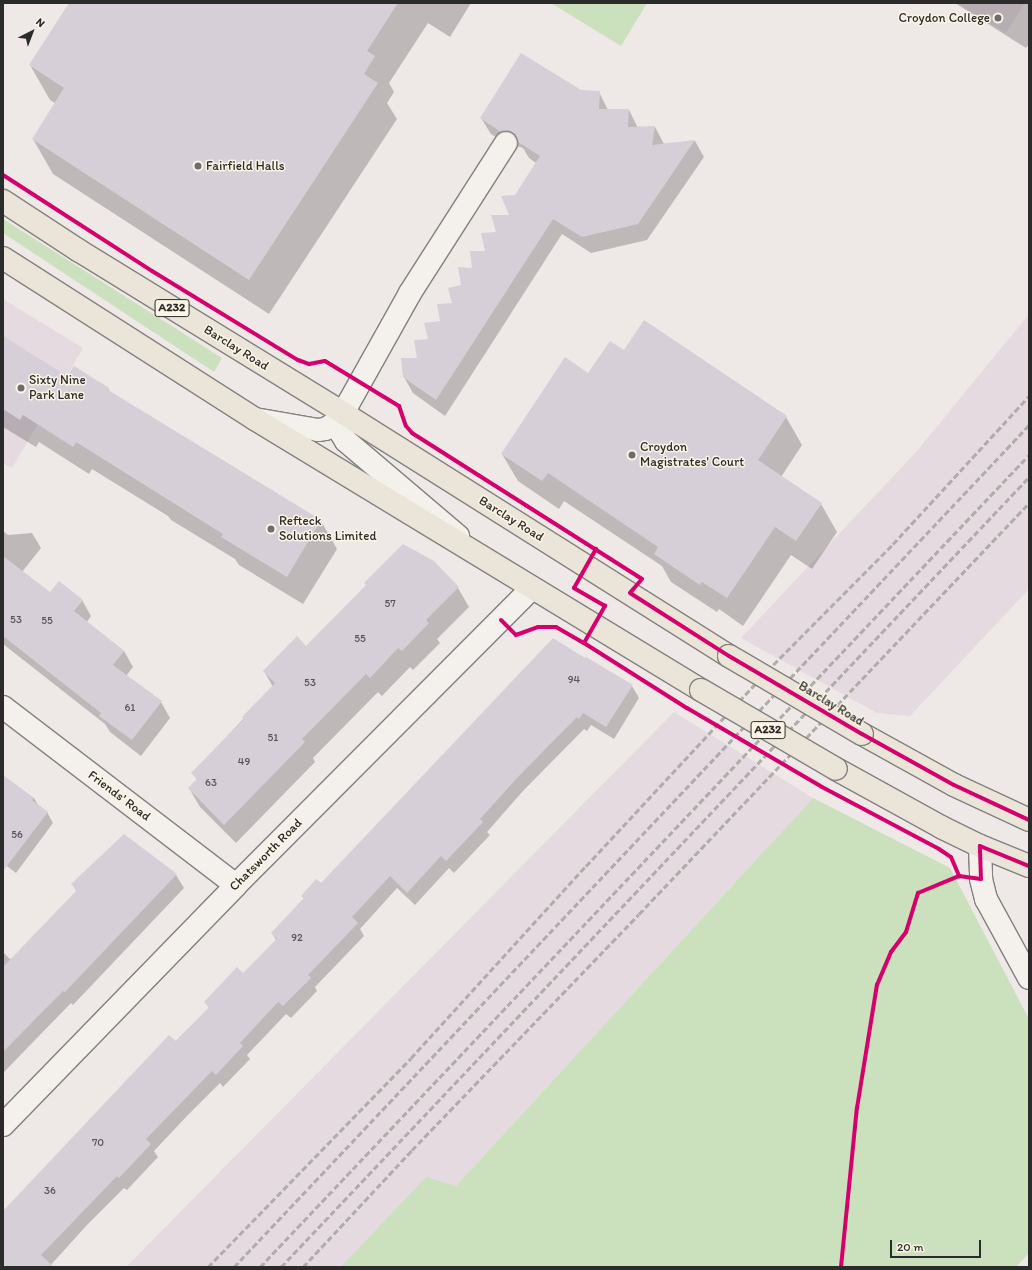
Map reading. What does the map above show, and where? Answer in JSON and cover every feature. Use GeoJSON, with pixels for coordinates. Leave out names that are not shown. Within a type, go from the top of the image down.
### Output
{"type":"FeatureCollection","features":[{"type":"Feature","properties":{"kind":"highway","name":"Barclay Road"},"geometry":{"type":"LineString","coordinates":[[3,201],[84,254],[343,413],[729,656],[862,734],[954,785],[1029,820]]}},
{"type":"Feature","properties":{"kind":"highway","name":"A232"},"geometry":{"type":"LineString","coordinates":[[3,258],[255,419],[701,690],[905,809],[980,846],[1029,866]]}},
{"type":"Feature","properties":{"kind":"street"},"geometry":{"type":"LineString","coordinates":[[490,563],[346,441],[341,434],[339,426],[343,413],[410,294],[506,143]]}},
{"type":"Feature","properties":{"kind":"street"},"geometry":{"type":"LineString","coordinates":[[255,419],[318,430],[325,429],[332,425],[343,413]]}},
{"type":"Feature","properties":{"kind":"street","name":"Chatsworth Road"},"geometry":{"type":"LineString","coordinates":[[3,1125],[236,885],[532,588]]}},
{"type":"Feature","properties":{"kind":"street","name":"Friends' Road"},"geometry":{"type":"LineString","coordinates":[[3,707],[236,885]]}},
{"type":"Feature","properties":{"kind":"street"},"geometry":{"type":"LineString","coordinates":[[980,846],[981,879],[986,899],[1029,978]]}},
{"type":"Feature","properties":{"kind":"shaded area","name":"Croydon College"},"geometry":{"type":"Polygon","coordinates":[[[957,3],[1025,3],[1006,33],[957,3]]]}},
{"type":"Feature","properties":{"kind":"shaded area"},"geometry":{"type":"Polygon","coordinates":[[[3,299],[83,348],[12,468],[3,463],[3,299]]]}},
{"type":"Feature","properties":{"kind":"shaded area"},"geometry":{"type":"Polygon","coordinates":[[[1029,314],[1029,589],[910,716],[877,713],[741,638],[917,451],[1029,314]]]}},
{"type":"Feature","properties":{"kind":"shaded area"},"geometry":{"type":"Polygon","coordinates":[[[674,712],[813,798],[456,1186],[445,1267],[126,1267],[674,712]]]}},
{"type":"Feature","properties":{"kind":"green space"},"geometry":{"type":"Polygon","coordinates":[[[551,3],[647,3],[621,46],[551,3]]]}},
{"type":"Feature","properties":{"kind":"green space"},"geometry":{"type":"Polygon","coordinates":[[[3,219],[222,358],[214,372],[3,233],[3,219]]]}},
{"type":"Feature","properties":{"kind":"green space"},"geometry":{"type":"Polygon","coordinates":[[[813,798],[950,868],[1029,1019],[1029,1253],[1016,1267],[341,1267],[426,1177],[456,1186],[813,798]]]}},
{"type":"Feature","properties":{"kind":"building","name":"Fairfield Halls"},"geometry":{"type":"Polygon","coordinates":[[[69,3],[398,3],[367,51],[375,56],[364,74],[378,83],[249,280],[32,139],[64,88],[29,65],[69,3]]]}},
{"type":"Feature","properties":{"kind":"building"},"geometry":{"type":"Polygon","coordinates":[[[521,53],[581,90],[600,91],[599,109],[629,109],[628,127],[655,126],[652,145],[695,140],[638,224],[582,237],[553,219],[436,400],[403,377],[401,358],[417,358],[414,340],[428,339],[424,323],[440,321],[437,304],[452,303],[448,288],[461,285],[458,267],[472,268],[470,251],[485,251],[481,233],[496,232],[491,215],[509,215],[501,196],[515,195],[540,156],[518,142],[513,133],[507,131],[501,132],[480,118],[521,53]]]}},
{"type":"Feature","properties":{"kind":"building","name":"Croydon Magistrates' Court"},"geometry":{"type":"Polygon","coordinates":[[[644,320],[787,416],[758,460],[822,503],[796,541],[775,527],[727,598],[702,582],[700,585],[654,554],[658,547],[548,473],[542,481],[501,454],[565,357],[588,373],[610,341],[624,350],[644,320]]]}},
{"type":"Feature","properties":{"kind":"building"},"geometry":{"type":"Polygon","coordinates":[[[3,336],[67,376],[74,366],[109,388],[108,390],[321,520],[287,577],[221,537],[223,534],[76,442],[73,447],[23,415],[20,420],[3,409],[3,336]]]}},
{"type":"Feature","properties":{"kind":"building"},"geometry":{"type":"Polygon","coordinates":[[[403,544],[434,561],[459,587],[426,620],[429,623],[402,651],[398,648],[370,678],[366,674],[302,739],[305,742],[224,825],[188,788],[197,779],[191,773],[244,719],[242,717],[275,683],[263,671],[297,636],[306,646],[366,585],[364,583],[403,544]]]}},
{"type":"Feature","properties":{"kind":"building"},"geometry":{"type":"Polygon","coordinates":[[[3,556],[50,592],[59,581],[83,600],[74,611],[124,651],[113,665],[162,701],[132,740],[99,716],[101,713],[3,636],[3,556]]]}},
{"type":"Feature","properties":{"kind":"building"},"geometry":{"type":"Polygon","coordinates":[[[553,638],[633,685],[606,727],[583,713],[579,719],[577,717],[516,779],[480,819],[483,822],[446,861],[441,856],[407,893],[390,876],[352,917],[358,923],[308,975],[311,978],[283,1006],[278,1002],[240,1043],[243,1046],[216,1075],[212,1071],[146,1139],[151,1144],[119,1178],[117,1176],[41,1255],[54,1267],[3,1267],[3,1211],[169,1035],[176,1041],[193,1024],[209,1007],[204,1002],[237,967],[243,973],[277,939],[271,933],[304,898],[301,896],[316,879],[321,883],[553,638]]]}},
{"type":"Feature","properties":{"kind":"building"},"geometry":{"type":"Polygon","coordinates":[[[3,775],[34,798],[32,800],[48,812],[3,871],[3,775]]]}},
{"type":"Feature","properties":{"kind":"building"},"geometry":{"type":"Polygon","coordinates":[[[124,834],[177,874],[65,992],[63,991],[3,1052],[3,967],[77,890],[71,884],[124,834]]]}},
{"type":"Feature","properties":{"kind":"railway"},"geometry":{"type":"LineString","coordinates":[[208,1267],[411,1058],[767,671],[893,544],[1029,396]]}},
{"type":"Feature","properties":{"kind":"railway"},"geometry":{"type":"LineString","coordinates":[[234,1267],[1029,425]]}},
{"type":"Feature","properties":{"kind":"railway"},"geometry":{"type":"LineString","coordinates":[[260,1267],[1029,455]]}},
{"type":"Feature","properties":{"kind":"railway"},"geometry":{"type":"LineString","coordinates":[[281,1267],[1029,477]]}},
{"type":"Feature","properties":{"kind":"railway"},"geometry":{"type":"LineString","coordinates":[[303,1267],[412,1150],[639,914],[1029,503]]}},
{"type":"Feature","properties":{"kind":"cycle path"},"geometry":{"type":"LineString","coordinates":[[3,175],[152,271],[298,360],[309,364],[325,361],[399,406],[406,426],[412,433],[642,579],[630,593],[729,656],[862,734],[954,785],[1029,820]]}},
{"type":"Feature","properties":{"kind":"cycle path"},"geometry":{"type":"LineString","coordinates":[[584,643],[605,606],[574,588],[596,549]]}},
{"type":"Feature","properties":{"kind":"cycle path"},"geometry":{"type":"LineString","coordinates":[[501,620],[516,635],[538,627],[556,627],[687,708],[822,787],[939,849],[951,857],[959,876]]}},
{"type":"Feature","properties":{"kind":"cycle path"},"geometry":{"type":"LineString","coordinates":[[841,1267],[857,1108],[877,985],[891,952],[906,932],[918,893],[959,876],[981,879],[980,846],[1029,866]]}},
{"type":"Feature","properties":{"kind":"place","name":"Croydon College"},"geometry":{"type":"Point","coordinates":[998,18]}},
{"type":"Feature","properties":{"kind":"place","name":"Fairfield Halls"},"geometry":{"type":"Point","coordinates":[198,166]}},
{"type":"Feature","properties":{"kind":"place","name":"Sixty Nine Park Lane"},"geometry":{"type":"Point","coordinates":[21,388]}},
{"type":"Feature","properties":{"kind":"place","name":"Croydon Magistrates' Court"},"geometry":{"type":"Point","coordinates":[632,455]}},
{"type":"Feature","properties":{"kind":"place","name":"Refteck Solutions Limited"},"geometry":{"type":"Point","coordinates":[271,529]}}]}
